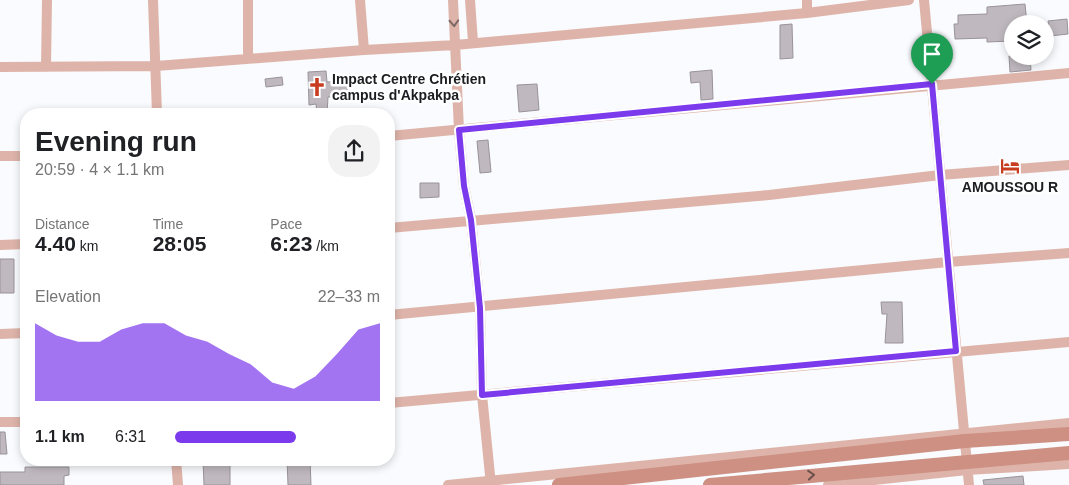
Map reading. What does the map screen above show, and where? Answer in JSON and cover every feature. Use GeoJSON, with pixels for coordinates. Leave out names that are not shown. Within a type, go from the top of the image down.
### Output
{"type":"FeatureCollection","features":[{"type":"Feature","properties":{"kind":"street"},"geometry":{"type":"LineString","coordinates":[[46,67],[47,0]]}},
{"type":"Feature","properties":{"kind":"street"},"geometry":{"type":"LineString","coordinates":[[154,0],[157,108]]}},
{"type":"Feature","properties":{"kind":"street"},"geometry":{"type":"LineString","coordinates":[[248,0],[248,59]]}},
{"type":"Feature","properties":{"kind":"street"},"geometry":{"type":"LineString","coordinates":[[360,0],[364,50]]}},
{"type":"Feature","properties":{"kind":"street"},"geometry":{"type":"LineString","coordinates":[[452,0],[459,130],[464,186],[471,220],[480,308],[482,395],[491,483]]}},
{"type":"Feature","properties":{"kind":"street"},"geometry":{"type":"LineString","coordinates":[[470,0],[473,42]]}},
{"type":"Feature","properties":{"kind":"street"},"geometry":{"type":"LineString","coordinates":[[807,0],[807,13]]}},
{"type":"Feature","properties":{"kind":"street"},"geometry":{"type":"LineString","coordinates":[[0,67],[156,66],[364,50],[455,46],[473,42],[807,13],[909,0]]}},
{"type":"Feature","properties":{"kind":"street"},"geometry":{"type":"LineString","coordinates":[[924,0],[969,485]]}},
{"type":"Feature","properties":{"kind":"street"},"geometry":{"type":"LineString","coordinates":[[395,135],[932,84],[1069,73]]}},
{"type":"Feature","properties":{"kind":"street"},"geometry":{"type":"LineString","coordinates":[[0,156],[20,156]]}},
{"type":"Feature","properties":{"kind":"street"},"geometry":{"type":"LineString","coordinates":[[395,227],[769,195],[940,175],[1069,165]]}},
{"type":"Feature","properties":{"kind":"street"},"geometry":{"type":"LineString","coordinates":[[0,245],[20,244]]}},
{"type":"Feature","properties":{"kind":"street"},"geometry":{"type":"LineString","coordinates":[[395,315],[480,308],[948,262],[1069,254]]}},
{"type":"Feature","properties":{"kind":"street"},"geometry":{"type":"LineString","coordinates":[[0,334],[20,333]]}},
{"type":"Feature","properties":{"kind":"street"},"geometry":{"type":"LineString","coordinates":[[395,402],[1069,342]]}},
{"type":"Feature","properties":{"kind":"street"},"geometry":{"type":"LineString","coordinates":[[0,422],[20,422]]}},
{"type":"Feature","properties":{"kind":"street"},"geometry":{"type":"LineString","coordinates":[[559,485],[1069,423]]}},
{"type":"Feature","properties":{"kind":"street"},"geometry":{"type":"LineString","coordinates":[[448,485],[491,483],[964,437],[1069,434]]}},
{"type":"Feature","properties":{"kind":"street"},"geometry":{"type":"LineString","coordinates":[[828,485],[967,465],[1069,453]]}},
{"type":"Feature","properties":{"kind":"street"},"geometry":{"type":"LineString","coordinates":[[710,485],[967,465],[1069,464]]}},
{"type":"Feature","properties":{"kind":"street"},"geometry":{"type":"LineString","coordinates":[[177,466],[178,485]]}},
{"type":"Feature","properties":{"kind":"building"},"geometry":{"type":"Polygon","coordinates":[[[1025,4],[1026,15],[1004,15],[1004,41],[987,42],[987,38],[955,39],[954,24],[958,24],[958,15],[987,14],[987,7],[1025,4]]]}},
{"type":"Feature","properties":{"kind":"building"},"geometry":{"type":"Polygon","coordinates":[[[1067,19],[1068,34],[1054,36],[1054,20],[1067,19]]]}},
{"type":"Feature","properties":{"kind":"building"},"geometry":{"type":"Polygon","coordinates":[[[792,24],[793,58],[780,59],[780,25],[792,24]]]}},
{"type":"Feature","properties":{"kind":"building"},"geometry":{"type":"Polygon","coordinates":[[[1010,65],[1031,65],[1031,70],[1010,72],[1010,65]]]}},
{"type":"Feature","properties":{"kind":"building"},"geometry":{"type":"Polygon","coordinates":[[[712,70],[713,99],[701,100],[700,82],[691,83],[690,72],[712,70]]]}},
{"type":"Feature","properties":{"kind":"building"},"geometry":{"type":"Polygon","coordinates":[[[326,71],[327,82],[347,81],[348,96],[328,97],[327,108],[316,108],[316,104],[309,105],[308,72],[326,71]]]}},
{"type":"Feature","properties":{"kind":"building"},"geometry":{"type":"Polygon","coordinates":[[[282,77],[283,85],[266,87],[265,79],[282,77]]]}},
{"type":"Feature","properties":{"kind":"building"},"geometry":{"type":"Polygon","coordinates":[[[537,84],[539,110],[519,112],[517,85],[537,84]]]}},
{"type":"Feature","properties":{"kind":"building"},"geometry":{"type":"Polygon","coordinates":[[[488,140],[491,172],[480,173],[477,141],[488,140]]]}},
{"type":"Feature","properties":{"kind":"building"},"geometry":{"type":"Polygon","coordinates":[[[420,183],[439,183],[439,197],[420,198],[420,183]]]}},
{"type":"Feature","properties":{"kind":"building"},"geometry":{"type":"Polygon","coordinates":[[[0,259],[14,259],[14,293],[0,293],[0,259]]]}},
{"type":"Feature","properties":{"kind":"building"},"geometry":{"type":"Polygon","coordinates":[[[881,302],[902,302],[903,343],[885,343],[887,314],[882,314],[881,302]]]}},
{"type":"Feature","properties":{"kind":"building"},"geometry":{"type":"Polygon","coordinates":[[[0,432],[5,432],[7,454],[0,454],[0,432]]]}},
{"type":"Feature","properties":{"kind":"building"},"geometry":{"type":"Polygon","coordinates":[[[203,466],[230,466],[230,485],[204,485],[203,466]]]}},
{"type":"Feature","properties":{"kind":"building"},"geometry":{"type":"Polygon","coordinates":[[[287,466],[310,466],[311,485],[288,485],[287,466]]]}},
{"type":"Feature","properties":{"kind":"building"},"geometry":{"type":"Polygon","coordinates":[[[25,467],[69,467],[69,475],[64,476],[64,485],[0,485],[0,472],[25,472],[25,467]]]}},
{"type":"Feature","properties":{"kind":"building"},"geometry":{"type":"Polygon","coordinates":[[[1023,476],[1024,485],[984,485],[983,480],[1023,476]]]}},
{"type":"Feature","properties":{"kind":"place","name":"Impact Centre Chrétien campus d'Akpakpa"},"geometry":{"type":"Point","coordinates":[317,87]}},
{"type":"Feature","properties":{"kind":"place","name":"AMOUSSOU R"},"geometry":{"type":"Point","coordinates":[1010,166]}},
{"type":"Feature","properties":{"kind":"route"},"geometry":{"type":"LineString","coordinates":[[932,84],[956,351],[482,395],[480,308],[471,220],[464,186],[459,130],[932,84]]}}]}
